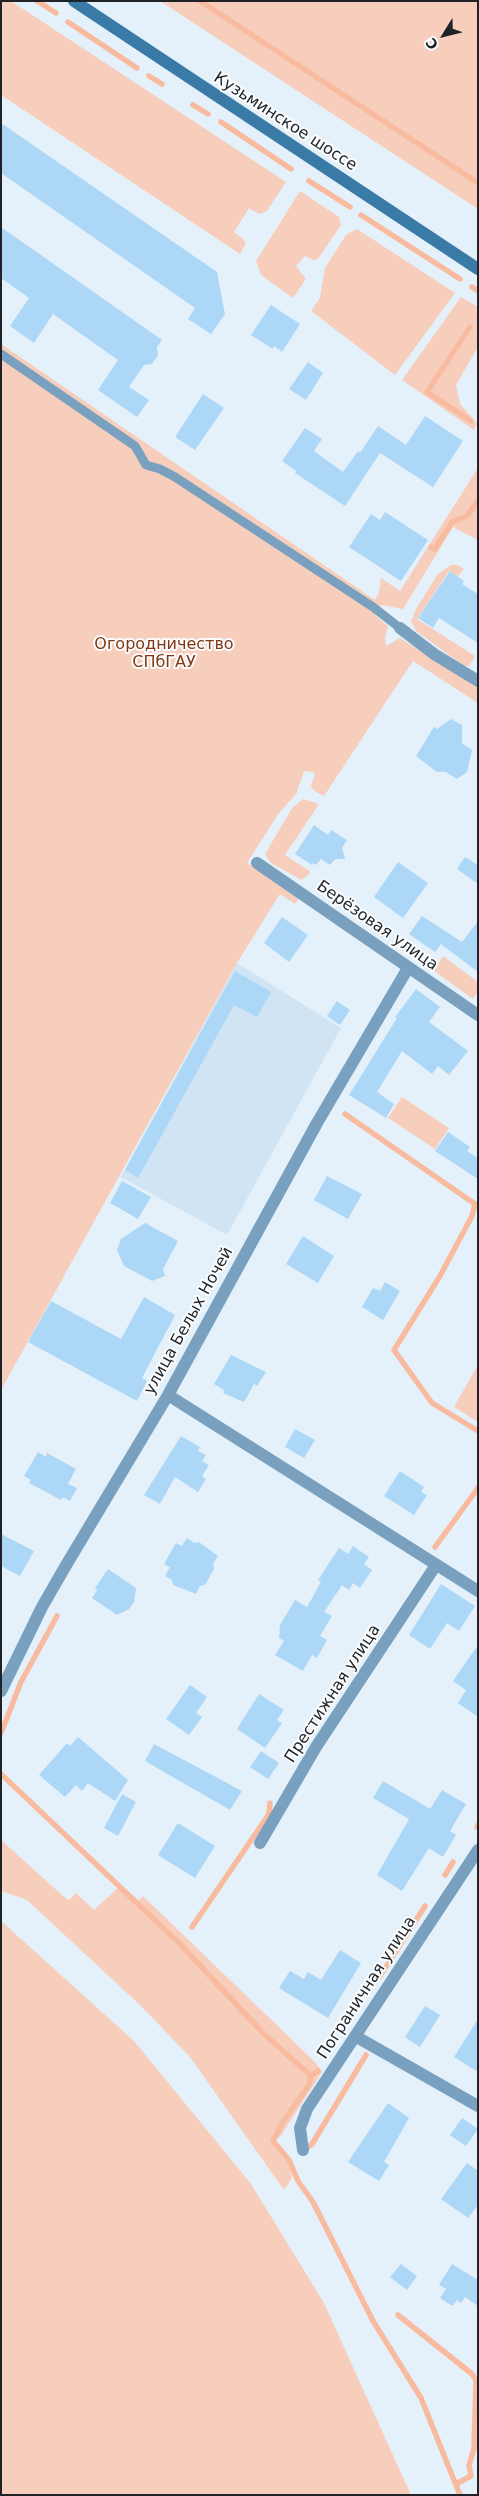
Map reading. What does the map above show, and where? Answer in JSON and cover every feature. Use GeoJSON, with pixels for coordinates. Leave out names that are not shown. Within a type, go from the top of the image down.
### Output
{"type":"FeatureCollection","features":[{"type":"Feature","properties":{"kind":"main road","name":"Кузьминское шоссе"},"geometry":{"type":"LineString","coordinates":[[74,1],[478,269]]}},
{"type":"Feature","properties":{"kind":"street"},"geometry":{"type":"LineString","coordinates":[[400,628],[434,654],[478,681]]}},
{"type":"Feature","properties":{"kind":"street","name":"Берёзовая улица"},"geometry":{"type":"LineString","coordinates":[[257,863],[408,968],[478,1014]]}},
{"type":"Feature","properties":{"kind":"street","name":"улица Белых Ночей"},"geometry":{"type":"LineString","coordinates":[[1,1691],[42,1607],[65,1566],[168,1396],[317,1123],[408,968]]}},
{"type":"Feature","properties":{"kind":"street"},"geometry":{"type":"LineString","coordinates":[[168,1396],[478,1591]]}},
{"type":"Feature","properties":{"kind":"street","name":"Престижная улица"},"geometry":{"type":"LineString","coordinates":[[260,1843],[316,1747],[436,1564]]}},
{"type":"Feature","properties":{"kind":"street","name":"Пограничная улица"},"geometry":{"type":"LineString","coordinates":[[303,2150],[300,2128],[307,2109],[478,1850]]}},
{"type":"Feature","properties":{"kind":"street"},"geometry":{"type":"LineString","coordinates":[[355,2036],[478,2106]]}},
{"type":"Feature","properties":{"kind":"lane"},"geometry":{"type":"LineString","coordinates":[[1,354],[135,446],[146,465],[160,469],[175,477],[373,607],[400,628]]}},
{"type":"Feature","properties":{"kind":"shaded area"},"geometry":{"type":"Polygon","coordinates":[[[237,963],[341,1028],[227,1235],[121,1177],[237,963]]]}},
{"type":"Feature","properties":{"kind":"green space"},"geometry":{"type":"Polygon","coordinates":[[[1,1],[11,1],[286,182],[267,211],[259,214],[249,208],[234,232],[246,243],[240,254],[1,95],[1,1]]]}},
{"type":"Feature","properties":{"kind":"green space"},"geometry":{"type":"Polygon","coordinates":[[[160,1],[478,1],[478,209],[160,1]]]}},
{"type":"Feature","properties":{"kind":"green space"},"geometry":{"type":"Polygon","coordinates":[[[300,191],[339,217],[341,225],[318,259],[313,260],[305,256],[296,266],[306,279],[293,298],[261,275],[256,261],[300,191]]]}},
{"type":"Feature","properties":{"kind":"green space"},"geometry":{"type":"Polygon","coordinates":[[[357,229],[455,293],[395,375],[311,311],[320,298],[325,268],[346,235],[357,229]]]}},
{"type":"Feature","properties":{"kind":"green space"},"geometry":{"type":"Polygon","coordinates":[[[461,297],[478,307],[478,347],[456,385],[460,404],[477,423],[474,430],[402,380],[461,297]]]}},
{"type":"Feature","properties":{"kind":"green space","name":"Огородничество СПбГАУ"},"geometry":{"type":"Polygon","coordinates":[[[1,344],[375,600],[379,593],[381,578],[400,591],[478,468],[478,540],[453,527],[403,609],[381,605],[375,615],[388,626],[385,637],[386,646],[400,638],[478,688],[478,703],[413,661],[324,796],[314,791],[311,785],[315,775],[313,772],[304,771],[296,794],[279,813],[247,863],[296,894],[298,900],[295,904],[280,894],[237,963],[1,1390],[1,344]]]}},
{"type":"Feature","properties":{"kind":"green space"},"geometry":{"type":"Polygon","coordinates":[[[451,565],[458,565],[464,569],[458,576],[449,571],[417,619],[475,656],[469,666],[464,666],[416,631],[411,621],[416,609],[438,574],[451,565]]]}},
{"type":"Feature","properties":{"kind":"green space"},"geometry":{"type":"Polygon","coordinates":[[[303,799],[319,804],[285,855],[311,872],[302,880],[271,863],[265,854],[292,808],[303,799]]]}},
{"type":"Feature","properties":{"kind":"green space"},"geometry":{"type":"Polygon","coordinates":[[[443,956],[478,982],[478,992],[473,999],[434,971],[443,956]]]}},
{"type":"Feature","properties":{"kind":"green space"},"geometry":{"type":"Polygon","coordinates":[[[402,1097],[449,1128],[435,1149],[388,1118],[402,1097]]]}},
{"type":"Feature","properties":{"kind":"green space"},"geometry":{"type":"Polygon","coordinates":[[[478,1365],[478,1422],[454,1407],[478,1365]]]}},
{"type":"Feature","properties":{"kind":"green space"},"geometry":{"type":"Polygon","coordinates":[[[1,1840],[63,1896],[69,1900],[76,1893],[94,1910],[121,1885],[137,1902],[143,1896],[316,2063],[322,2072],[280,2137],[271,2140],[289,2165],[292,2178],[284,2190],[190,2057],[141,2006],[27,1900],[1,1891],[1,1840]]]}},
{"type":"Feature","properties":{"kind":"green space"},"geometry":{"type":"Polygon","coordinates":[[[1,1921],[134,2041],[251,2184],[324,2303],[411,2495],[1,2495],[1,1921]]]}},
{"type":"Feature","properties":{"kind":"building"},"geometry":{"type":"Polygon","coordinates":[[[1,123],[217,272],[225,314],[211,334],[188,319],[195,308],[1,173],[1,123]]]}},
{"type":"Feature","properties":{"kind":"building"},"geometry":{"type":"Polygon","coordinates":[[[1,227],[162,340],[157,347],[158,355],[152,364],[144,365],[129,387],[149,400],[137,417],[98,390],[118,360],[53,314],[34,343],[10,326],[29,298],[1,278],[1,227]]]}},
{"type":"Feature","properties":{"kind":"building"},"geometry":{"type":"Polygon","coordinates":[[[271,305],[300,324],[282,352],[274,346],[273,349],[251,335],[271,305]]]}},
{"type":"Feature","properties":{"kind":"building"},"geometry":{"type":"Polygon","coordinates":[[[308,362],[323,373],[306,400],[289,389],[308,362]]]}},
{"type":"Feature","properties":{"kind":"building"},"geometry":{"type":"Polygon","coordinates":[[[203,394],[224,408],[195,450],[175,437],[203,394]]]}},
{"type":"Feature","properties":{"kind":"building"},"geometry":{"type":"Polygon","coordinates":[[[425,416],[463,441],[433,487],[380,453],[345,506],[295,473],[296,471],[282,461],[305,428],[322,439],[314,451],[343,472],[358,451],[360,453],[378,426],[406,445],[425,416]]]}},
{"type":"Feature","properties":{"kind":"building"},"geometry":{"type":"Polygon","coordinates":[[[385,512],[428,540],[401,581],[349,547],[371,514],[380,520],[385,512]]]}},
{"type":"Feature","properties":{"kind":"building"},"geometry":{"type":"Polygon","coordinates":[[[450,571],[464,581],[462,584],[478,594],[478,643],[439,618],[433,628],[418,618],[450,571]]]}},
{"type":"Feature","properties":{"kind":"building"},"geometry":{"type":"Polygon","coordinates":[[[451,719],[462,725],[462,743],[472,750],[467,772],[457,779],[446,772],[437,772],[416,756],[434,727],[437,729],[451,719]]]}},
{"type":"Feature","properties":{"kind":"building"},"geometry":{"type":"Polygon","coordinates":[[[314,825],[328,835],[331,830],[347,840],[342,848],[345,859],[335,859],[330,865],[321,859],[316,865],[313,863],[312,865],[295,854],[314,825]]]}},
{"type":"Feature","properties":{"kind":"building"},"geometry":{"type":"Polygon","coordinates":[[[465,857],[478,865],[478,884],[457,869],[465,857]]]}},
{"type":"Feature","properties":{"kind":"building"},"geometry":{"type":"Polygon","coordinates":[[[398,862],[428,883],[403,918],[374,897],[398,862]]]}},
{"type":"Feature","properties":{"kind":"building"},"geometry":{"type":"Polygon","coordinates":[[[422,916],[462,942],[478,921],[478,972],[441,944],[435,952],[409,934],[422,916]]]}},
{"type":"Feature","properties":{"kind":"building"},"geometry":{"type":"Polygon","coordinates":[[[282,917],[308,935],[289,962],[264,943],[282,917]]]}},
{"type":"Feature","properties":{"kind":"building"},"geometry":{"type":"Polygon","coordinates":[[[235,971],[271,992],[257,1017],[234,1005],[138,1178],[125,1170],[235,971]]]}},
{"type":"Feature","properties":{"kind":"building"},"geometry":{"type":"Polygon","coordinates":[[[416,989],[440,1007],[429,1022],[468,1051],[449,1075],[438,1066],[432,1074],[402,1051],[377,1092],[394,1104],[386,1118],[349,1095],[397,1018],[395,1017],[416,989]]]}},
{"type":"Feature","properties":{"kind":"building"},"geometry":{"type":"Polygon","coordinates":[[[337,1001],[350,1010],[340,1025],[327,1016],[337,1001]]]}},
{"type":"Feature","properties":{"kind":"building"},"geometry":{"type":"Polygon","coordinates":[[[448,1132],[470,1147],[467,1151],[478,1158],[478,1179],[435,1151],[448,1132]]]}},
{"type":"Feature","properties":{"kind":"building"},"geometry":{"type":"Polygon","coordinates":[[[327,1176],[362,1194],[348,1219],[314,1200],[327,1176]]]}},
{"type":"Feature","properties":{"kind":"building"},"geometry":{"type":"Polygon","coordinates":[[[122,1181],[151,1197],[138,1219],[110,1203],[122,1181]]]}},
{"type":"Feature","properties":{"kind":"building"},"geometry":{"type":"Polygon","coordinates":[[[145,1223],[178,1241],[163,1269],[165,1276],[152,1281],[124,1266],[117,1250],[121,1239],[145,1223]]]}},
{"type":"Feature","properties":{"kind":"building"},"geometry":{"type":"Polygon","coordinates":[[[303,1236],[334,1256],[318,1283],[286,1264],[303,1236]]]}},
{"type":"Feature","properties":{"kind":"building"},"geometry":{"type":"Polygon","coordinates":[[[385,1282],[400,1291],[383,1320],[362,1307],[373,1288],[380,1291],[385,1282]]]}},
{"type":"Feature","properties":{"kind":"building"},"geometry":{"type":"Polygon","coordinates":[[[144,1297],[175,1315],[142,1378],[147,1381],[137,1401],[28,1342],[51,1301],[121,1339],[144,1297]]]}},
{"type":"Feature","properties":{"kind":"building"},"geometry":{"type":"Polygon","coordinates":[[[231,1355],[266,1372],[257,1386],[254,1384],[244,1402],[223,1393],[224,1390],[214,1384],[231,1355]]]}},
{"type":"Feature","properties":{"kind":"building"},"geometry":{"type":"Polygon","coordinates":[[[295,1429],[315,1440],[304,1458],[285,1447],[295,1429]]]}},
{"type":"Feature","properties":{"kind":"building"},"geometry":{"type":"Polygon","coordinates":[[[181,1436],[200,1447],[198,1451],[206,1455],[202,1461],[209,1465],[202,1476],[206,1479],[198,1492],[175,1477],[160,1504],[144,1495],[181,1436]]]}},
{"type":"Feature","properties":{"kind":"building"},"geometry":{"type":"Polygon","coordinates":[[[38,1452],[46,1457],[47,1453],[76,1469],[68,1484],[77,1488],[70,1501],[63,1497],[61,1500],[29,1483],[31,1480],[24,1476],[38,1452]]]}},
{"type":"Feature","properties":{"kind":"building"},"geometry":{"type":"Polygon","coordinates":[[[400,1471],[424,1487],[421,1492],[427,1495],[414,1515],[384,1496],[400,1471]]]}},
{"type":"Feature","properties":{"kind":"building"},"geometry":{"type":"Polygon","coordinates":[[[1,1534],[34,1551],[20,1576],[1,1566],[1,1534]]]}},
{"type":"Feature","properties":{"kind":"building"},"geometry":{"type":"Polygon","coordinates":[[[187,1538],[194,1543],[199,1542],[218,1556],[213,1564],[214,1569],[205,1585],[200,1586],[196,1594],[173,1585],[172,1580],[165,1576],[170,1567],[164,1564],[176,1543],[182,1546],[187,1538]]]}},
{"type":"Feature","properties":{"kind":"building"},"geometry":{"type":"Polygon","coordinates":[[[353,1546],[369,1557],[364,1564],[372,1570],[360,1588],[353,1583],[349,1590],[342,1585],[324,1612],[332,1616],[320,1636],[327,1640],[317,1658],[312,1655],[303,1671],[275,1655],[284,1641],[279,1638],[280,1625],[295,1600],[307,1607],[321,1582],[318,1580],[339,1548],[348,1554],[353,1546]]]}},
{"type":"Feature","properties":{"kind":"building"},"geometry":{"type":"Polygon","coordinates":[[[108,1569],[136,1588],[134,1602],[129,1609],[117,1615],[92,1598],[97,1590],[95,1588],[108,1569]]]}},
{"type":"Feature","properties":{"kind":"building"},"geometry":{"type":"Polygon","coordinates":[[[441,1584],[475,1606],[459,1631],[447,1623],[430,1649],[409,1635],[441,1584]]]}},
{"type":"Feature","properties":{"kind":"building"},"geometry":{"type":"Polygon","coordinates":[[[478,1645],[478,1717],[458,1703],[466,1690],[453,1681],[478,1645]]]}},
{"type":"Feature","properties":{"kind":"building"},"geometry":{"type":"Polygon","coordinates":[[[190,1685],[207,1697],[196,1713],[202,1717],[189,1735],[166,1719],[190,1685]]]}},
{"type":"Feature","properties":{"kind":"building"},"geometry":{"type":"Polygon","coordinates":[[[259,1694],[284,1710],[277,1720],[282,1723],[265,1748],[237,1729],[259,1694]]]}},
{"type":"Feature","properties":{"kind":"building"},"geometry":{"type":"Polygon","coordinates":[[[78,1737],[128,1780],[115,1801],[88,1783],[82,1791],[76,1785],[65,1797],[39,1775],[67,1743],[70,1746],[78,1737]]]}},
{"type":"Feature","properties":{"kind":"building"},"geometry":{"type":"Polygon","coordinates":[[[154,1744],[242,1791],[230,1810],[145,1761],[154,1744]]]}},
{"type":"Feature","properties":{"kind":"building"},"geometry":{"type":"Polygon","coordinates":[[[261,1751],[279,1763],[268,1779],[250,1767],[261,1751]]]}},
{"type":"Feature","properties":{"kind":"building"},"geometry":{"type":"Polygon","coordinates":[[[383,1781],[430,1809],[442,1790],[466,1804],[450,1831],[456,1835],[443,1857],[429,1848],[402,1891],[377,1875],[409,1819],[373,1798],[383,1781]]]}},
{"type":"Feature","properties":{"kind":"building"},"geometry":{"type":"Polygon","coordinates":[[[122,1794],[136,1802],[118,1836],[104,1828],[122,1794]]]}},
{"type":"Feature","properties":{"kind":"building"},"geometry":{"type":"Polygon","coordinates":[[[178,1823],[215,1846],[195,1878],[158,1855],[178,1823]]]}},
{"type":"Feature","properties":{"kind":"building"},"geometry":{"type":"Polygon","coordinates":[[[340,1950],[361,1963],[328,2018],[279,1988],[290,1971],[304,1979],[308,1972],[321,1980],[340,1950]]]}},
{"type":"Feature","properties":{"kind":"building"},"geometry":{"type":"Polygon","coordinates":[[[425,2006],[440,2015],[420,2047],[405,2037],[425,2006]]]}},
{"type":"Feature","properties":{"kind":"building"},"geometry":{"type":"Polygon","coordinates":[[[478,2019],[478,2072],[454,2057],[478,2019]]]}},
{"type":"Feature","properties":{"kind":"building"},"geometry":{"type":"Polygon","coordinates":[[[388,2103],[409,2118],[384,2162],[389,2165],[379,2181],[348,2162],[388,2103]]]}},
{"type":"Feature","properties":{"kind":"building"},"geometry":{"type":"Polygon","coordinates":[[[462,2118],[478,2129],[466,2146],[450,2135],[462,2118]]]}},
{"type":"Feature","properties":{"kind":"building"},"geometry":{"type":"Polygon","coordinates":[[[467,2163],[478,2171],[478,2205],[468,2218],[441,2199],[467,2163]]]}},
{"type":"Feature","properties":{"kind":"building"},"geometry":{"type":"Polygon","coordinates":[[[401,2264],[417,2276],[407,2290],[390,2277],[401,2264]]]}},
{"type":"Feature","properties":{"kind":"building"},"geometry":{"type":"Polygon","coordinates":[[[452,2264],[478,2280],[478,2306],[465,2297],[461,2303],[457,2300],[452,2306],[440,2298],[446,2289],[439,2285],[452,2264]]]}},
{"type":"Feature","properties":{"kind":"waterway"},"geometry":{"type":"LineString","coordinates":[[37,1],[56,13]]}},
{"type":"Feature","properties":{"kind":"waterway"},"geometry":{"type":"LineString","coordinates":[[200,1],[478,183]]}},
{"type":"Feature","properties":{"kind":"waterway"},"geometry":{"type":"LineString","coordinates":[[68,22],[137,68]]}},
{"type":"Feature","properties":{"kind":"waterway"},"geometry":{"type":"LineString","coordinates":[[149,76],[162,84]]}},
{"type":"Feature","properties":{"kind":"waterway"},"geometry":{"type":"LineString","coordinates":[[193,105],[208,114]]}},
{"type":"Feature","properties":{"kind":"waterway"},"geometry":{"type":"LineString","coordinates":[[221,122],[291,169]]}},
{"type":"Feature","properties":{"kind":"waterway"},"geometry":{"type":"LineString","coordinates":[[309,181],[350,207]]}},
{"type":"Feature","properties":{"kind":"waterway"},"geometry":{"type":"LineString","coordinates":[[361,215],[460,279]]}},
{"type":"Feature","properties":{"kind":"waterway"},"geometry":{"type":"LineString","coordinates":[[472,287],[478,291]]}},
{"type":"Feature","properties":{"kind":"waterway"},"geometry":{"type":"LineString","coordinates":[[470,327],[427,392],[471,421]]}},
{"type":"Feature","properties":{"kind":"waterway"},"geometry":{"type":"LineString","coordinates":[[431,547],[435,549],[452,522],[467,516],[478,501]]}},
{"type":"Feature","properties":{"kind":"waterway"},"geometry":{"type":"LineString","coordinates":[[345,1114],[475,1204],[472,1216],[440,1276],[394,1350],[432,1403],[478,1431]]}},
{"type":"Feature","properties":{"kind":"waterway"},"geometry":{"type":"LineString","coordinates":[[435,1547],[478,1488]]}},
{"type":"Feature","properties":{"kind":"waterway"},"geometry":{"type":"LineString","coordinates":[[1,1733],[21,1682],[57,1616]]}},
{"type":"Feature","properties":{"kind":"waterway"},"geometry":{"type":"LineString","coordinates":[[371,1641],[377,1632]]}},
{"type":"Feature","properties":{"kind":"waterway"},"geometry":{"type":"LineString","coordinates":[[310,1723],[335,1689]]}},
{"type":"Feature","properties":{"kind":"waterway"},"geometry":{"type":"LineString","coordinates":[[1,1774],[179,1943],[264,2034],[311,2076]]}},
{"type":"Feature","properties":{"kind":"waterway"},"geometry":{"type":"LineString","coordinates":[[192,1927],[269,1814],[270,1803]]}},
{"type":"Feature","properties":{"kind":"waterway"},"geometry":{"type":"LineString","coordinates":[[445,1875],[453,1862]]}},
{"type":"Feature","properties":{"kind":"waterway"},"geometry":{"type":"LineString","coordinates":[[380,1976],[425,1906]]}},
{"type":"Feature","properties":{"kind":"waterway"},"geometry":{"type":"LineString","coordinates":[[308,2147],[312,2144],[366,2055]]}},
{"type":"Feature","properties":{"kind":"waterway"},"geometry":{"type":"LineString","coordinates":[[318,2071],[311,2076],[309,2085],[282,2123],[273,2141],[289,2160],[298,2181],[313,2202],[373,2321],[421,2398],[460,2495]]}},
{"type":"Feature","properties":{"kind":"waterway"},"geometry":{"type":"LineString","coordinates":[[398,2315],[472,2374],[476,2380],[474,2449],[469,2465],[471,2476],[456,2484]]}}]}
